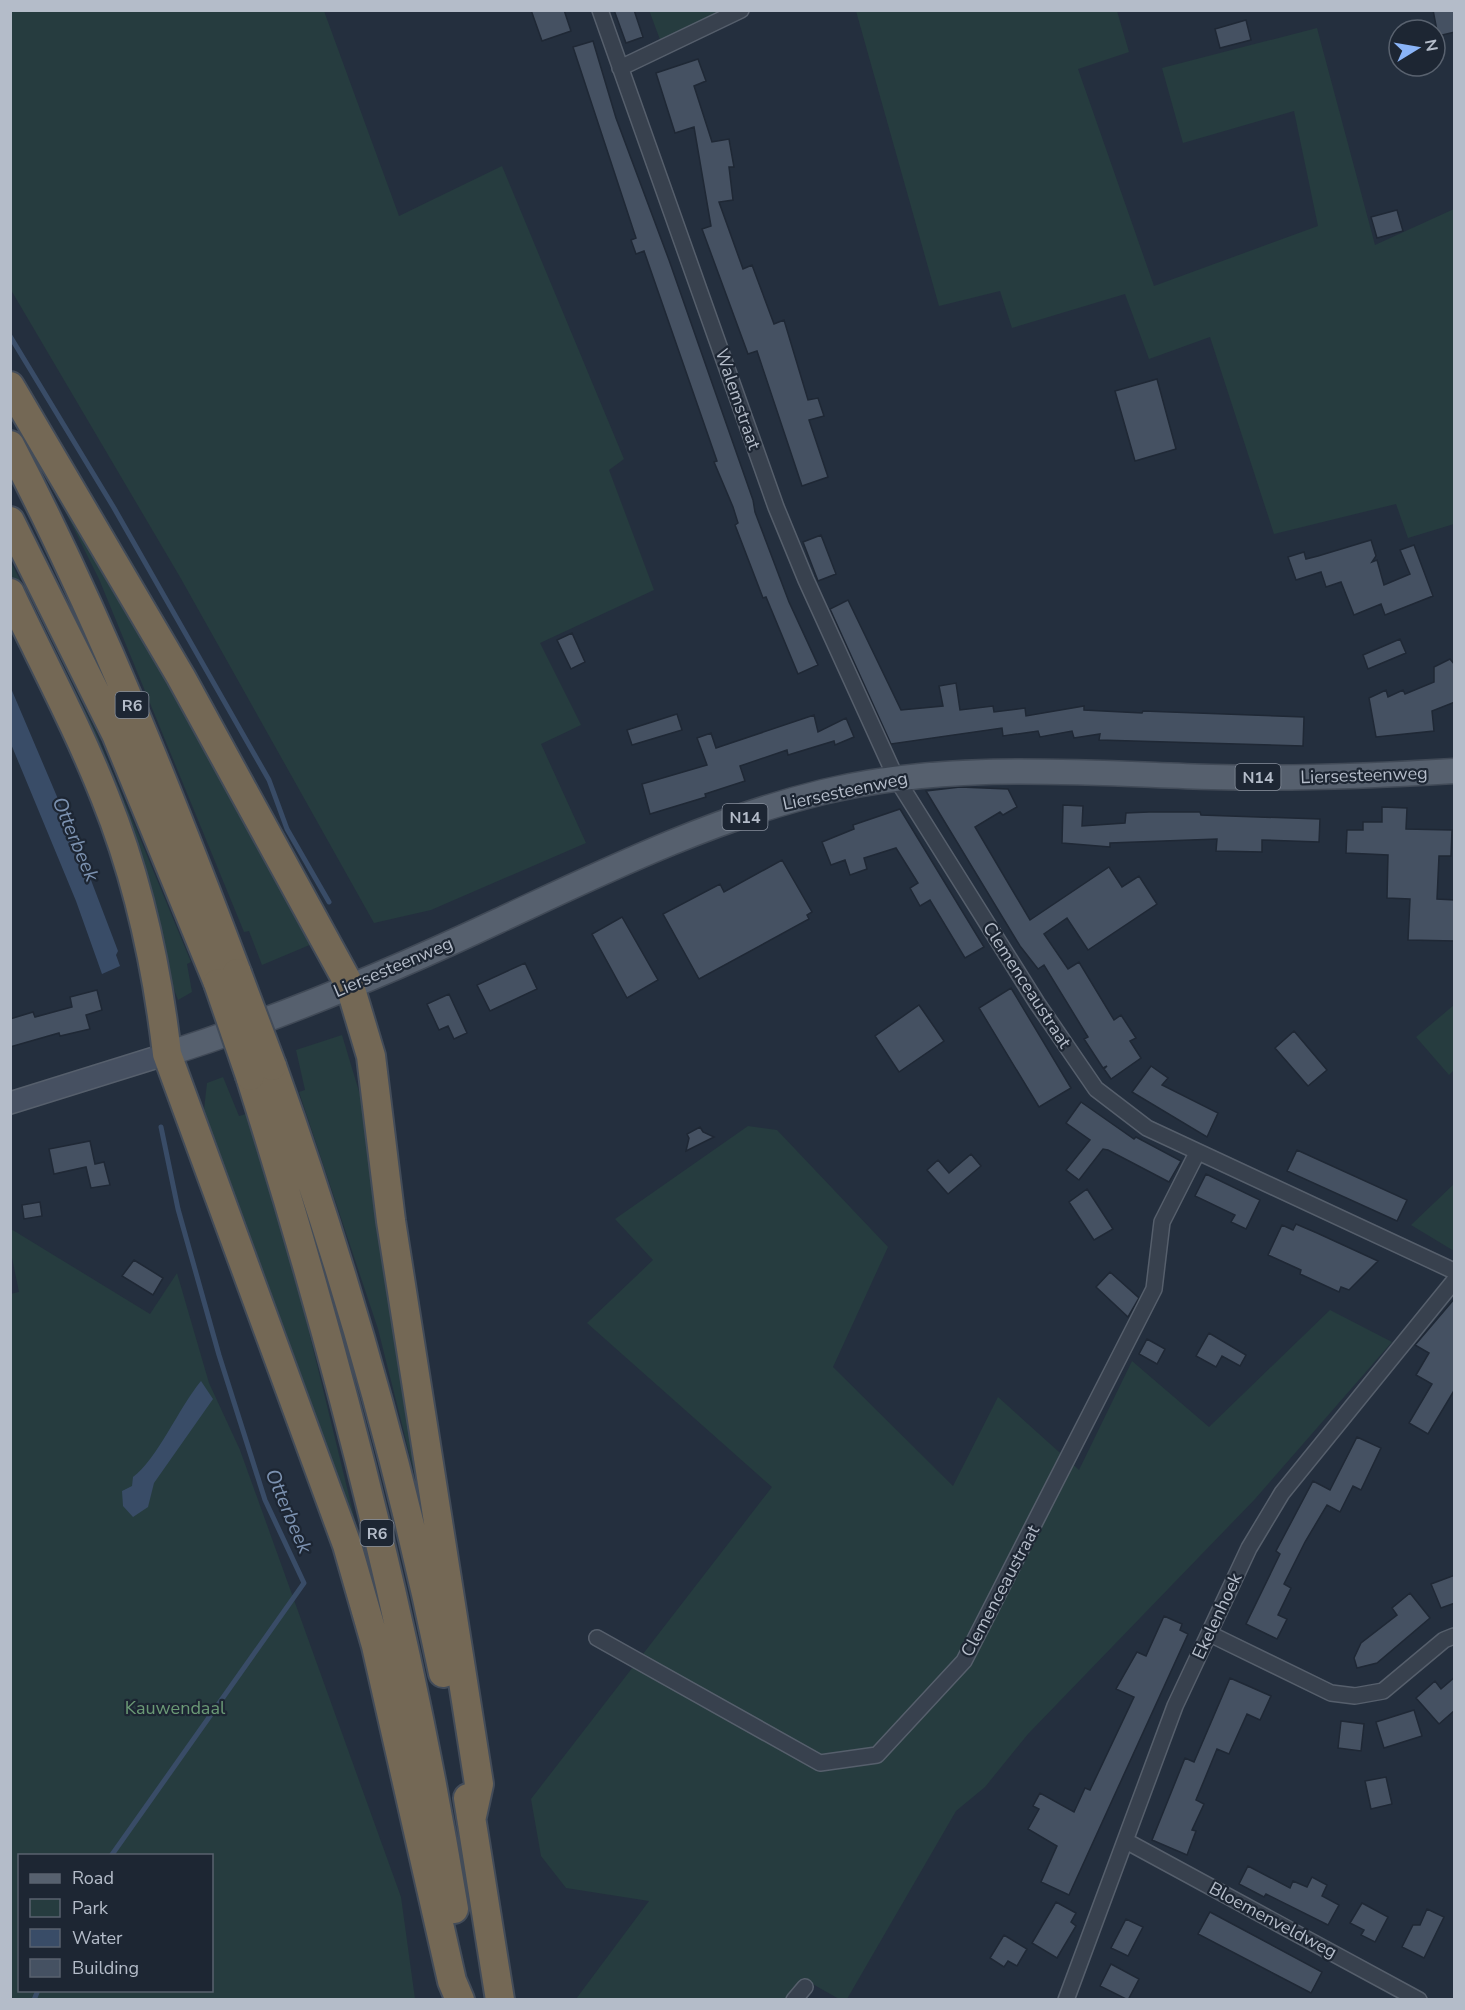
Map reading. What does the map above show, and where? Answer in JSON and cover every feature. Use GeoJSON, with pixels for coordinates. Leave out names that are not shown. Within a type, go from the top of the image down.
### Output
{"type":"FeatureCollection","features":[{"type":"Feature","properties":{"kind":"highway"},"geometry":{"type":"LineString","coordinates":[[10,386],[181,677],[350,986],[370,1056],[391,1221],[479,1784],[472,1816]]}},
{"type":"Feature","properties":{"kind":"highway","name":"R6"},"geometry":{"type":"LineString","coordinates":[[10,445],[80,585],[120,677],[261,1071],[315,1192],[387,1425],[432,1618],[472,1816],[500,2000]]}},
{"type":"Feature","properties":{"kind":"highway","name":"R6"},"geometry":{"type":"LineString","coordinates":[[10,521],[116,734],[228,978]]}},
{"type":"Feature","properties":{"kind":"highway"},"geometry":{"type":"LineString","coordinates":[[10,593],[105,797],[120,839],[159,988],[166,1054],[347,1545],[376,1646],[452,1981],[460,2000]]}},
{"type":"Feature","properties":{"kind":"highway","name":"R6"},"geometry":{"type":"LineString","coordinates":[[261,1071],[298,1228],[366,1482],[406,1657],[442,1836],[468,2000]]}},
{"type":"Feature","properties":{"kind":"main road","name":"Liersesteenweg"},"geometry":{"type":"LineString","coordinates":[[166,1054],[277,1016],[350,986],[673,842],[821,793],[897,778],[959,773],[1060,771],[1335,778],[1455,771]]}},
{"type":"Feature","properties":{"kind":"main road","name":"N14"},"geometry":{"type":"LineString","coordinates":[[10,1103],[166,1054]]}},
{"type":"Feature","properties":{"kind":"street","name":"Walemstraat"},"geometry":{"type":"LineString","coordinates":[[600,10],[776,507],[806,580],[897,778]]}},
{"type":"Feature","properties":{"kind":"street"},"geometry":{"type":"LineString","coordinates":[[620,68],[741,10]]}},
{"type":"Feature","properties":{"kind":"street","name":"Clemenceaustraat"},"geometry":{"type":"LineString","coordinates":[[897,778],[1037,1003],[1096,1089],[1147,1128],[1455,1271]]}},
{"type":"Feature","properties":{"kind":"street","name":"Clemenceaustraat"},"geometry":{"type":"LineString","coordinates":[[597,1638],[820,1763],[877,1755],[964,1661],[1154,1289],[1162,1222],[1197,1153]]}},
{"type":"Feature","properties":{"kind":"street","name":"Ekelenhoek"},"geometry":{"type":"LineString","coordinates":[[1066,2000],[1175,1706],[1249,1548],[1282,1493],[1455,1281]]}},
{"type":"Feature","properties":{"kind":"street"},"geometry":{"type":"LineString","coordinates":[[1210,1634],[1331,1693],[1355,1696],[1383,1691],[1444,1640],[1455,1636]]}},
{"type":"Feature","properties":{"kind":"street","name":"Bloemenveldweg"},"geometry":{"type":"LineString","coordinates":[[1126,1841],[1419,2000]]}},
{"type":"Feature","properties":{"kind":"street"},"geometry":{"type":"LineString","coordinates":[[794,2000],[805,1987]]}},
{"type":"Feature","properties":{"kind":"green space"},"geometry":{"type":"Polygon","coordinates":[[[649,10],[735,11],[662,45],[649,10]]]}},
{"type":"Feature","properties":{"kind":"green space"},"geometry":{"type":"Polygon","coordinates":[[[10,11],[324,11],[399,216],[502,166],[624,459],[609,470],[654,590],[540,643],[581,725],[541,744],[586,843],[431,910],[374,923],[180,577],[11,290],[10,11]]]}},
{"type":"Feature","properties":{"kind":"green space"},"geometry":{"type":"Polygon","coordinates":[[[856,11],[1117,11],[1129,52],[1078,69],[1154,286],[1318,226],[1294,111],[1183,143],[1162,68],[1317,28],[1375,245],[1454,209],[1454,524],[1408,538],[1396,504],[1274,534],[1210,337],[1149,359],[1125,294],[1012,328],[1000,291],[939,306],[856,11]]]}},
{"type":"Feature","properties":{"kind":"green space"},"geometry":{"type":"Polygon","coordinates":[[[14,409],[165,673],[312,944],[262,965],[249,931],[244,932],[99,579],[14,409]]]}},
{"type":"Feature","properties":{"kind":"green space"},"geometry":{"type":"Polygon","coordinates":[[[10,560],[96,732],[191,962],[187,964],[192,992],[178,1000],[165,966],[130,836],[11,575],[10,560]]]}},
{"type":"Feature","properties":{"kind":"green space"},"geometry":{"type":"Polygon","coordinates":[[[1454,1005],[1454,1070],[1449,1075],[1416,1037],[1454,1005]]]}},
{"type":"Feature","properties":{"kind":"green space"},"geometry":{"type":"Polygon","coordinates":[[[342,1035],[364,1108],[434,1552],[378,1329],[299,1092],[305,1090],[296,1050],[342,1035]]]}},
{"type":"Feature","properties":{"kind":"green space"},"geometry":{"type":"Polygon","coordinates":[[[223,1077],[239,1116],[246,1114],[292,1262],[389,1660],[202,1127],[207,1083],[223,1077]]]}},
{"type":"Feature","properties":{"kind":"green space"},"geometry":{"type":"Polygon","coordinates":[[[748,1126],[777,1130],[888,1247],[833,1367],[953,1486],[998,1397],[1079,1470],[1132,1361],[1209,1427],[1330,1310],[1392,1342],[1255,1499],[1028,1734],[985,1787],[956,1811],[847,1999],[839,1999],[802,1978],[785,1999],[576,1999],[649,1901],[566,1888],[541,1856],[531,1799],[772,1487],[587,1323],[653,1260],[615,1219],[748,1126]]]}},
{"type":"Feature","properties":{"kind":"green space"},"geometry":{"type":"Polygon","coordinates":[[[1454,1184],[1454,1251],[1411,1225],[1454,1184]]]}},
{"type":"Feature","properties":{"kind":"green space","name":"Kauwendaal"},"geometry":{"type":"Polygon","coordinates":[[[11,1229],[150,1314],[177,1273],[209,1383],[240,1450],[401,1897],[415,1999],[11,1999],[10,1294],[19,1292],[11,1253],[11,1229]]]}},
{"type":"Feature","properties":{"kind":"water"},"geometry":{"type":"Polygon","coordinates":[[[10,686],[78,846],[118,951],[116,955],[120,966],[102,974],[76,901],[11,744],[10,686]]]}},
{"type":"Feature","properties":{"kind":"water"},"geometry":{"type":"Polygon","coordinates":[[[201,1381],[213,1399],[154,1483],[148,1507],[133,1517],[123,1506],[122,1491],[132,1486],[133,1477],[150,1459],[201,1381]]]}},
{"type":"Feature","properties":{"kind":"building"},"geometry":{"type":"Polygon","coordinates":[[[531,10],[564,10],[571,31],[542,41],[531,10]]]}},
{"type":"Feature","properties":{"kind":"building"},"geometry":{"type":"Polygon","coordinates":[[[614,10],[634,10],[643,37],[626,43],[614,10]]]}},
{"type":"Feature","properties":{"kind":"building"},"geometry":{"type":"Polygon","coordinates":[[[1433,10],[1455,10],[1455,32],[1447,34],[1447,18],[1435,18],[1433,10]]]}},
{"type":"Feature","properties":{"kind":"building"},"geometry":{"type":"Polygon","coordinates":[[[1246,20],[1251,40],[1220,48],[1215,29],[1246,20]]]}},
{"type":"Feature","properties":{"kind":"building"},"geometry":{"type":"Polygon","coordinates":[[[593,41],[616,118],[669,260],[753,500],[755,512],[789,602],[818,665],[798,674],[766,597],[763,598],[735,525],[738,523],[733,507],[714,462],[717,461],[644,251],[636,254],[631,240],[636,238],[573,47],[593,41]]]}},
{"type":"Feature","properties":{"kind":"building"},"geometry":{"type":"Polygon","coordinates":[[[698,59],[706,81],[694,86],[712,142],[729,139],[734,167],[729,167],[733,200],[719,202],[743,269],[752,265],[774,324],[784,320],[808,400],[818,398],[824,416],[809,420],[828,477],[802,486],[757,351],[748,354],[702,229],[711,226],[694,127],[675,133],[656,73],[698,59]]]}},
{"type":"Feature","properties":{"kind":"building"},"geometry":{"type":"Polygon","coordinates":[[[1397,210],[1403,231],[1377,238],[1371,217],[1397,210]]]}},
{"type":"Feature","properties":{"kind":"building"},"geometry":{"type":"Polygon","coordinates":[[[1157,379],[1176,449],[1135,461],[1115,391],[1157,379]]]}},
{"type":"Feature","properties":{"kind":"building"},"geometry":{"type":"Polygon","coordinates":[[[821,535],[836,574],[818,581],[803,542],[821,535]]]}},
{"type":"Feature","properties":{"kind":"building"},"geometry":{"type":"Polygon","coordinates":[[[1371,540],[1376,556],[1372,562],[1377,560],[1384,585],[1410,574],[1400,550],[1414,545],[1433,596],[1385,615],[1381,604],[1354,615],[1341,582],[1326,587],[1321,572],[1296,580],[1288,557],[1304,552],[1306,559],[1371,540]]]}},
{"type":"Feature","properties":{"kind":"building"},"geometry":{"type":"Polygon","coordinates":[[[848,600],[901,710],[943,706],[939,686],[956,683],[960,710],[993,706],[994,712],[1025,708],[1026,716],[1084,706],[1084,710],[1142,713],[1143,711],[1304,717],[1303,746],[1099,740],[1100,734],[1074,738],[1072,731],[1040,737],[1038,731],[1003,736],[1002,728],[891,744],[830,609],[848,600]]]}},
{"type":"Feature","properties":{"kind":"building"},"geometry":{"type":"Polygon","coordinates":[[[572,633],[585,662],[571,669],[557,640],[572,633]]]}},
{"type":"Feature","properties":{"kind":"building"},"geometry":{"type":"Polygon","coordinates":[[[1400,639],[1406,653],[1368,669],[1363,655],[1400,639]]]}},
{"type":"Feature","properties":{"kind":"building"},"geometry":{"type":"Polygon","coordinates":[[[1450,659],[1455,665],[1455,702],[1432,711],[1434,731],[1376,737],[1369,698],[1386,690],[1388,697],[1403,690],[1405,694],[1434,682],[1434,667],[1450,659]]]}},
{"type":"Feature","properties":{"kind":"building"},"geometry":{"type":"Polygon","coordinates":[[[677,714],[682,730],[632,745],[627,730],[677,714]]]}},
{"type":"Feature","properties":{"kind":"building"},"geometry":{"type":"Polygon","coordinates":[[[814,715],[818,732],[846,718],[854,737],[835,745],[834,741],[788,755],[787,750],[740,766],[745,781],[705,794],[706,797],[650,814],[642,784],[707,765],[697,738],[711,733],[716,748],[814,715]]]}},
{"type":"Feature","properties":{"kind":"building"},"geometry":{"type":"Polygon","coordinates":[[[960,787],[1008,789],[1017,807],[1003,815],[1000,812],[975,827],[1030,920],[1109,867],[1122,887],[1139,876],[1157,904],[1088,950],[1067,918],[1044,934],[1068,969],[1079,962],[1114,1020],[1121,1015],[1136,1038],[1130,1041],[1141,1058],[1111,1079],[1104,1069],[1107,1066],[1103,1068],[1084,1039],[1088,1037],[1044,965],[1038,969],[1020,946],[926,791],[960,787]]]}},
{"type":"Feature","properties":{"kind":"building"},"geometry":{"type":"Polygon","coordinates":[[[1063,805],[1083,806],[1082,826],[1125,823],[1126,813],[1149,812],[1200,812],[1201,815],[1320,819],[1319,842],[1262,840],[1262,852],[1216,851],[1217,839],[1110,843],[1110,847],[1062,843],[1063,805]]]}},
{"type":"Feature","properties":{"kind":"building"},"geometry":{"type":"Polygon","coordinates":[[[1382,807],[1407,808],[1406,829],[1452,830],[1451,856],[1439,856],[1437,899],[1455,900],[1455,941],[1408,940],[1410,899],[1387,898],[1388,855],[1346,853],[1347,830],[1363,830],[1363,822],[1382,822],[1382,807]]]}},
{"type":"Feature","properties":{"kind":"building"},"geometry":{"type":"Polygon","coordinates":[[[900,809],[984,947],[965,958],[930,900],[920,906],[910,888],[918,883],[896,848],[864,858],[867,869],[850,875],[845,860],[831,865],[822,842],[854,829],[853,825],[900,809]]]}},
{"type":"Feature","properties":{"kind":"building"},"geometry":{"type":"Polygon","coordinates":[[[782,860],[812,912],[807,915],[809,919],[699,979],[663,914],[720,884],[724,892],[782,860]]]}},
{"type":"Feature","properties":{"kind":"building"},"geometry":{"type":"Polygon","coordinates":[[[622,917],[658,980],[627,998],[592,934],[622,917]]]}},
{"type":"Feature","properties":{"kind":"building"},"geometry":{"type":"Polygon","coordinates":[[[525,963],[537,989],[490,1011],[477,985],[525,963]]]}},
{"type":"Feature","properties":{"kind":"building"},"geometry":{"type":"Polygon","coordinates":[[[1011,988],[1071,1088],[1039,1107],[979,1008],[1011,988]]]}},
{"type":"Feature","properties":{"kind":"building"},"geometry":{"type":"Polygon","coordinates":[[[97,990],[102,1010],[86,1015],[90,1029],[60,1036],[59,1033],[10,1047],[10,1019],[33,1012],[35,1017],[72,1007],[70,997],[97,990]]]}},
{"type":"Feature","properties":{"kind":"building"},"geometry":{"type":"Polygon","coordinates":[[[449,994],[467,1033],[454,1039],[448,1026],[439,1030],[427,1004],[449,994]]]}},
{"type":"Feature","properties":{"kind":"building"},"geometry":{"type":"Polygon","coordinates":[[[919,1005],[944,1041],[899,1072],[875,1036],[919,1005]]]}},
{"type":"Feature","properties":{"kind":"building"},"geometry":{"type":"Polygon","coordinates":[[[1294,1031],[1327,1070],[1308,1086],[1275,1048],[1294,1031]]]}},
{"type":"Feature","properties":{"kind":"building"},"geometry":{"type":"Polygon","coordinates":[[[1151,1066],[1168,1078],[1162,1085],[1218,1113],[1207,1137],[1132,1092],[1151,1066]]]}},
{"type":"Feature","properties":{"kind":"building"},"geometry":{"type":"Polygon","coordinates":[[[1081,1102],[1134,1139],[1136,1137],[1181,1161],[1169,1182],[1103,1149],[1079,1180],[1066,1170],[1090,1140],[1066,1123],[1081,1102]]]}},
{"type":"Feature","properties":{"kind":"building"},"geometry":{"type":"Polygon","coordinates":[[[700,1127],[703,1132],[714,1137],[686,1151],[689,1138],[687,1134],[700,1127]]]}},
{"type":"Feature","properties":{"kind":"building"},"geometry":{"type":"Polygon","coordinates":[[[90,1141],[95,1164],[104,1162],[110,1185],[91,1188],[86,1167],[54,1174],[49,1149],[90,1141]]]}},
{"type":"Feature","properties":{"kind":"building"},"geometry":{"type":"Polygon","coordinates":[[[1297,1150],[1407,1200],[1397,1221],[1287,1171],[1297,1150]]]}},
{"type":"Feature","properties":{"kind":"building"},"geometry":{"type":"Polygon","coordinates":[[[971,1154],[981,1166],[948,1194],[927,1170],[938,1160],[949,1173],[971,1154]]]}},
{"type":"Feature","properties":{"kind":"building"},"geometry":{"type":"Polygon","coordinates":[[[1206,1174],[1260,1200],[1246,1229],[1231,1222],[1235,1215],[1195,1196],[1206,1174]]]}},
{"type":"Feature","properties":{"kind":"building"},"geometry":{"type":"Polygon","coordinates":[[[1087,1189],[1113,1229],[1094,1240],[1069,1202],[1087,1189]]]}},
{"type":"Feature","properties":{"kind":"building"},"geometry":{"type":"Polygon","coordinates":[[[40,1202],[42,1216],[24,1219],[22,1205],[40,1202]]]}},
{"type":"Feature","properties":{"kind":"building"},"geometry":{"type":"Polygon","coordinates":[[[1296,1224],[1378,1261],[1349,1290],[1341,1287],[1339,1292],[1300,1274],[1301,1270],[1268,1255],[1282,1225],[1293,1230],[1296,1224]]]}},
{"type":"Feature","properties":{"kind":"building"},"geometry":{"type":"Polygon","coordinates":[[[134,1260],[163,1278],[153,1295],[122,1276],[134,1260]]]}},
{"type":"Feature","properties":{"kind":"building"},"geometry":{"type":"Polygon","coordinates":[[[1110,1272],[1139,1298],[1128,1317],[1096,1287],[1110,1272]]]}},
{"type":"Feature","properties":{"kind":"building"},"geometry":{"type":"Polygon","coordinates":[[[1455,1298],[1455,1389],[1428,1434],[1409,1423],[1432,1384],[1416,1375],[1429,1353],[1415,1345],[1455,1298]]]}},
{"type":"Feature","properties":{"kind":"building"},"geometry":{"type":"Polygon","coordinates":[[[1209,1333],[1246,1355],[1240,1366],[1222,1356],[1216,1367],[1196,1356],[1209,1333]]]}},
{"type":"Feature","properties":{"kind":"building"},"geometry":{"type":"Polygon","coordinates":[[[1147,1339],[1165,1349],[1157,1364],[1139,1354],[1147,1339]]]}},
{"type":"Feature","properties":{"kind":"building"},"geometry":{"type":"Polygon","coordinates":[[[1357,1437],[1381,1448],[1361,1490],[1353,1486],[1340,1512],[1327,1505],[1305,1542],[1284,1584],[1291,1588],[1278,1615],[1287,1619],[1277,1639],[1246,1624],[1280,1554],[1276,1551],[1313,1481],[1330,1490],[1357,1437]]]}},
{"type":"Feature","properties":{"kind":"building"},"geometry":{"type":"Polygon","coordinates":[[[1455,1575],[1455,1603],[1441,1608],[1431,1584],[1455,1575]]]}},
{"type":"Feature","properties":{"kind":"building"},"geometry":{"type":"Polygon","coordinates":[[[1410,1593],[1430,1618],[1377,1663],[1357,1668],[1354,1658],[1361,1643],[1397,1615],[1392,1608],[1410,1593]]]}},
{"type":"Feature","properties":{"kind":"building"},"geometry":{"type":"Polygon","coordinates":[[[1164,1616],[1182,1624],[1180,1630],[1188,1634],[1069,1895],[1041,1882],[1057,1846],[1028,1829],[1039,1809],[1033,1806],[1040,1793],[1074,1812],[1085,1788],[1090,1790],[1134,1697],[1116,1689],[1137,1652],[1146,1656],[1164,1616]]]}},
{"type":"Feature","properties":{"kind":"building"},"geometry":{"type":"Polygon","coordinates":[[[1455,1677],[1455,1710],[1439,1724],[1416,1698],[1435,1681],[1441,1689],[1455,1677]]]}},
{"type":"Feature","properties":{"kind":"building"},"geometry":{"type":"Polygon","coordinates":[[[1230,1678],[1271,1696],[1260,1720],[1247,1714],[1229,1754],[1217,1749],[1196,1800],[1204,1804],[1192,1830],[1196,1831],[1187,1855],[1152,1840],[1185,1758],[1194,1762],[1230,1678]]]}},
{"type":"Feature","properties":{"kind":"building"},"geometry":{"type":"Polygon","coordinates":[[[1414,1710],[1422,1736],[1384,1748],[1376,1722],[1414,1710]]]}},
{"type":"Feature","properties":{"kind":"building"},"geometry":{"type":"Polygon","coordinates":[[[1341,1721],[1364,1724],[1361,1751],[1338,1748],[1341,1721]]]}},
{"type":"Feature","properties":{"kind":"building"},"geometry":{"type":"Polygon","coordinates":[[[1386,1777],[1392,1804],[1371,1809],[1365,1781],[1386,1777]]]}},
{"type":"Feature","properties":{"kind":"building"},"geometry":{"type":"Polygon","coordinates":[[[1248,1866],[1290,1888],[1293,1881],[1307,1887],[1312,1877],[1327,1885],[1322,1896],[1339,1905],[1328,1925],[1266,1894],[1264,1897],[1239,1884],[1248,1866]]]}},
{"type":"Feature","properties":{"kind":"building"},"geometry":{"type":"Polygon","coordinates":[[[1056,1902],[1076,1913],[1071,1922],[1076,1926],[1057,1958],[1032,1943],[1056,1902]]]}},
{"type":"Feature","properties":{"kind":"building"},"geometry":{"type":"Polygon","coordinates":[[[1362,1903],[1388,1917],[1375,1942],[1361,1935],[1364,1930],[1350,1923],[1362,1903]]]}},
{"type":"Feature","properties":{"kind":"building"},"geometry":{"type":"Polygon","coordinates":[[[1427,1909],[1444,1917],[1424,1958],[1402,1947],[1413,1925],[1420,1925],[1427,1909]]]}},
{"type":"Feature","properties":{"kind":"building"},"geometry":{"type":"Polygon","coordinates":[[[1210,1912],[1322,1972],[1311,1993],[1198,1934],[1210,1912]]]}},
{"type":"Feature","properties":{"kind":"building"},"geometry":{"type":"Polygon","coordinates":[[[1126,1919],[1143,1927],[1128,1956],[1111,1948],[1126,1919]]]}},
{"type":"Feature","properties":{"kind":"building"},"geometry":{"type":"Polygon","coordinates":[[[1004,1935],[1027,1949],[1017,1966],[1008,1961],[1004,1967],[990,1958],[1004,1935]]]}},
{"type":"Feature","properties":{"kind":"building"},"geometry":{"type":"Polygon","coordinates":[[[1111,1964],[1139,1979],[1128,2000],[1100,1986],[1111,1964]]]}},
{"type":"Feature","properties":{"kind":"waterway"},"geometry":{"type":"LineString","coordinates":[[10,336],[114,508],[269,780],[287,829],[329,902]]}},
{"type":"Feature","properties":{"kind":"waterway","name":"Otterbeek"},"geometry":{"type":"LineString","coordinates":[[112,1854],[304,1583],[265,1500],[219,1355],[178,1209],[161,1127]]}},
{"type":"Feature","properties":{"kind":"waterway","name":"Otterbeek"},"geometry":{"type":"LineString","coordinates":[[34,2000],[37,1992]]}}]}
